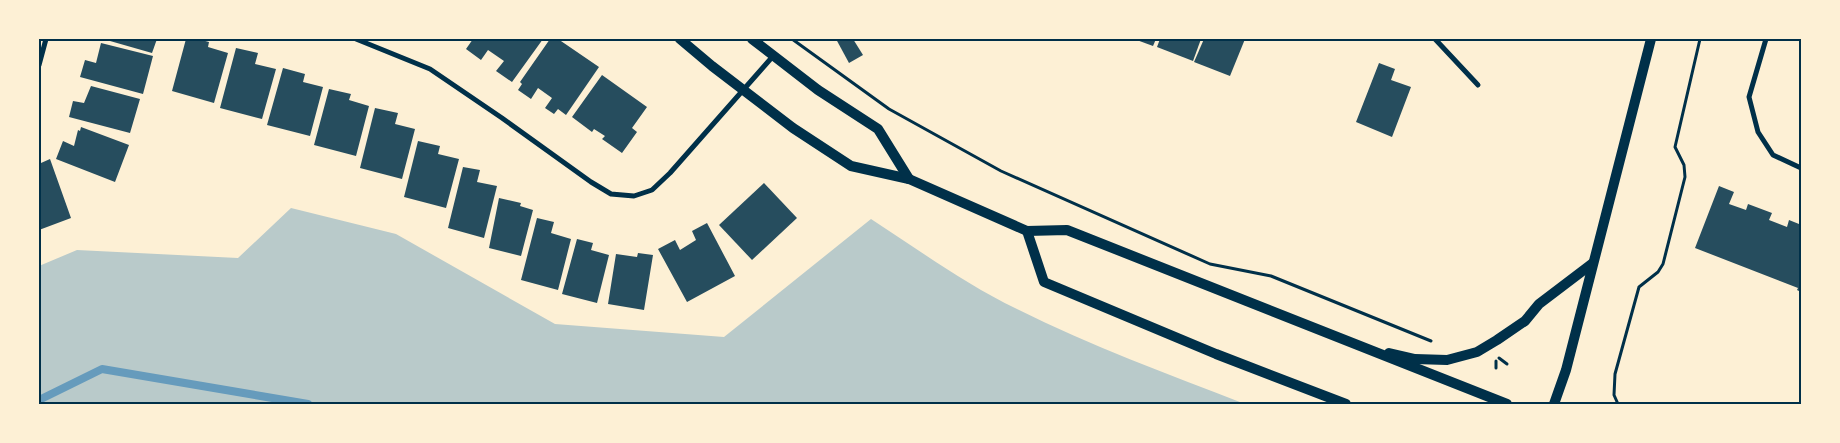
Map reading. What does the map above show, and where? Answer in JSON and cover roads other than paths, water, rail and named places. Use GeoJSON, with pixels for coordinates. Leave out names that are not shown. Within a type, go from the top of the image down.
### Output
{"type":"FeatureCollection","features":[{"type":"Feature","properties":{"kind":"main road"},"geometry":{"type":"LineString","coordinates":[[680,39],[704,60],[793,128],[851,166],[908,179],[1028,231],[1067,230],[1507,404]]}},
{"type":"Feature","properties":{"kind":"main road"},"geometry":{"type":"LineString","coordinates":[[752,39],[818,90],[878,129],[908,179]]}},
{"type":"Feature","properties":{"kind":"main road"},"geometry":{"type":"LineString","coordinates":[[1554,404],[1566,370],[1651,39]]}},
{"type":"Feature","properties":{"kind":"main road"},"geometry":{"type":"LineString","coordinates":[[1028,231],[1044,282],[1216,354],[1346,404]]}},
{"type":"Feature","properties":{"kind":"main road"},"geometry":{"type":"LineString","coordinates":[[1362,348],[1415,359],[1447,360],[1477,352],[1524,321],[1539,304],[1593,263]]}},
{"type":"Feature","properties":{"kind":"street"},"geometry":{"type":"LineString","coordinates":[[39,65],[46,39]]}},
{"type":"Feature","properties":{"kind":"street"},"geometry":{"type":"LineString","coordinates":[[356,39],[430,69],[610,194],[634,196],[652,190],[670,173],[774,56]]}},
{"type":"Feature","properties":{"kind":"street"},"geometry":{"type":"LineString","coordinates":[[1435,39],[1478,85]]}},
{"type":"Feature","properties":{"kind":"street"},"geometry":{"type":"LineString","coordinates":[[1766,39],[1749,96],[1758,132],[1773,155],[1801,168]]}},
{"type":"Feature","properties":{"kind":"waterway"},"geometry":{"type":"LineString","coordinates":[[39,400],[102,369],[308,404]]}}]}
